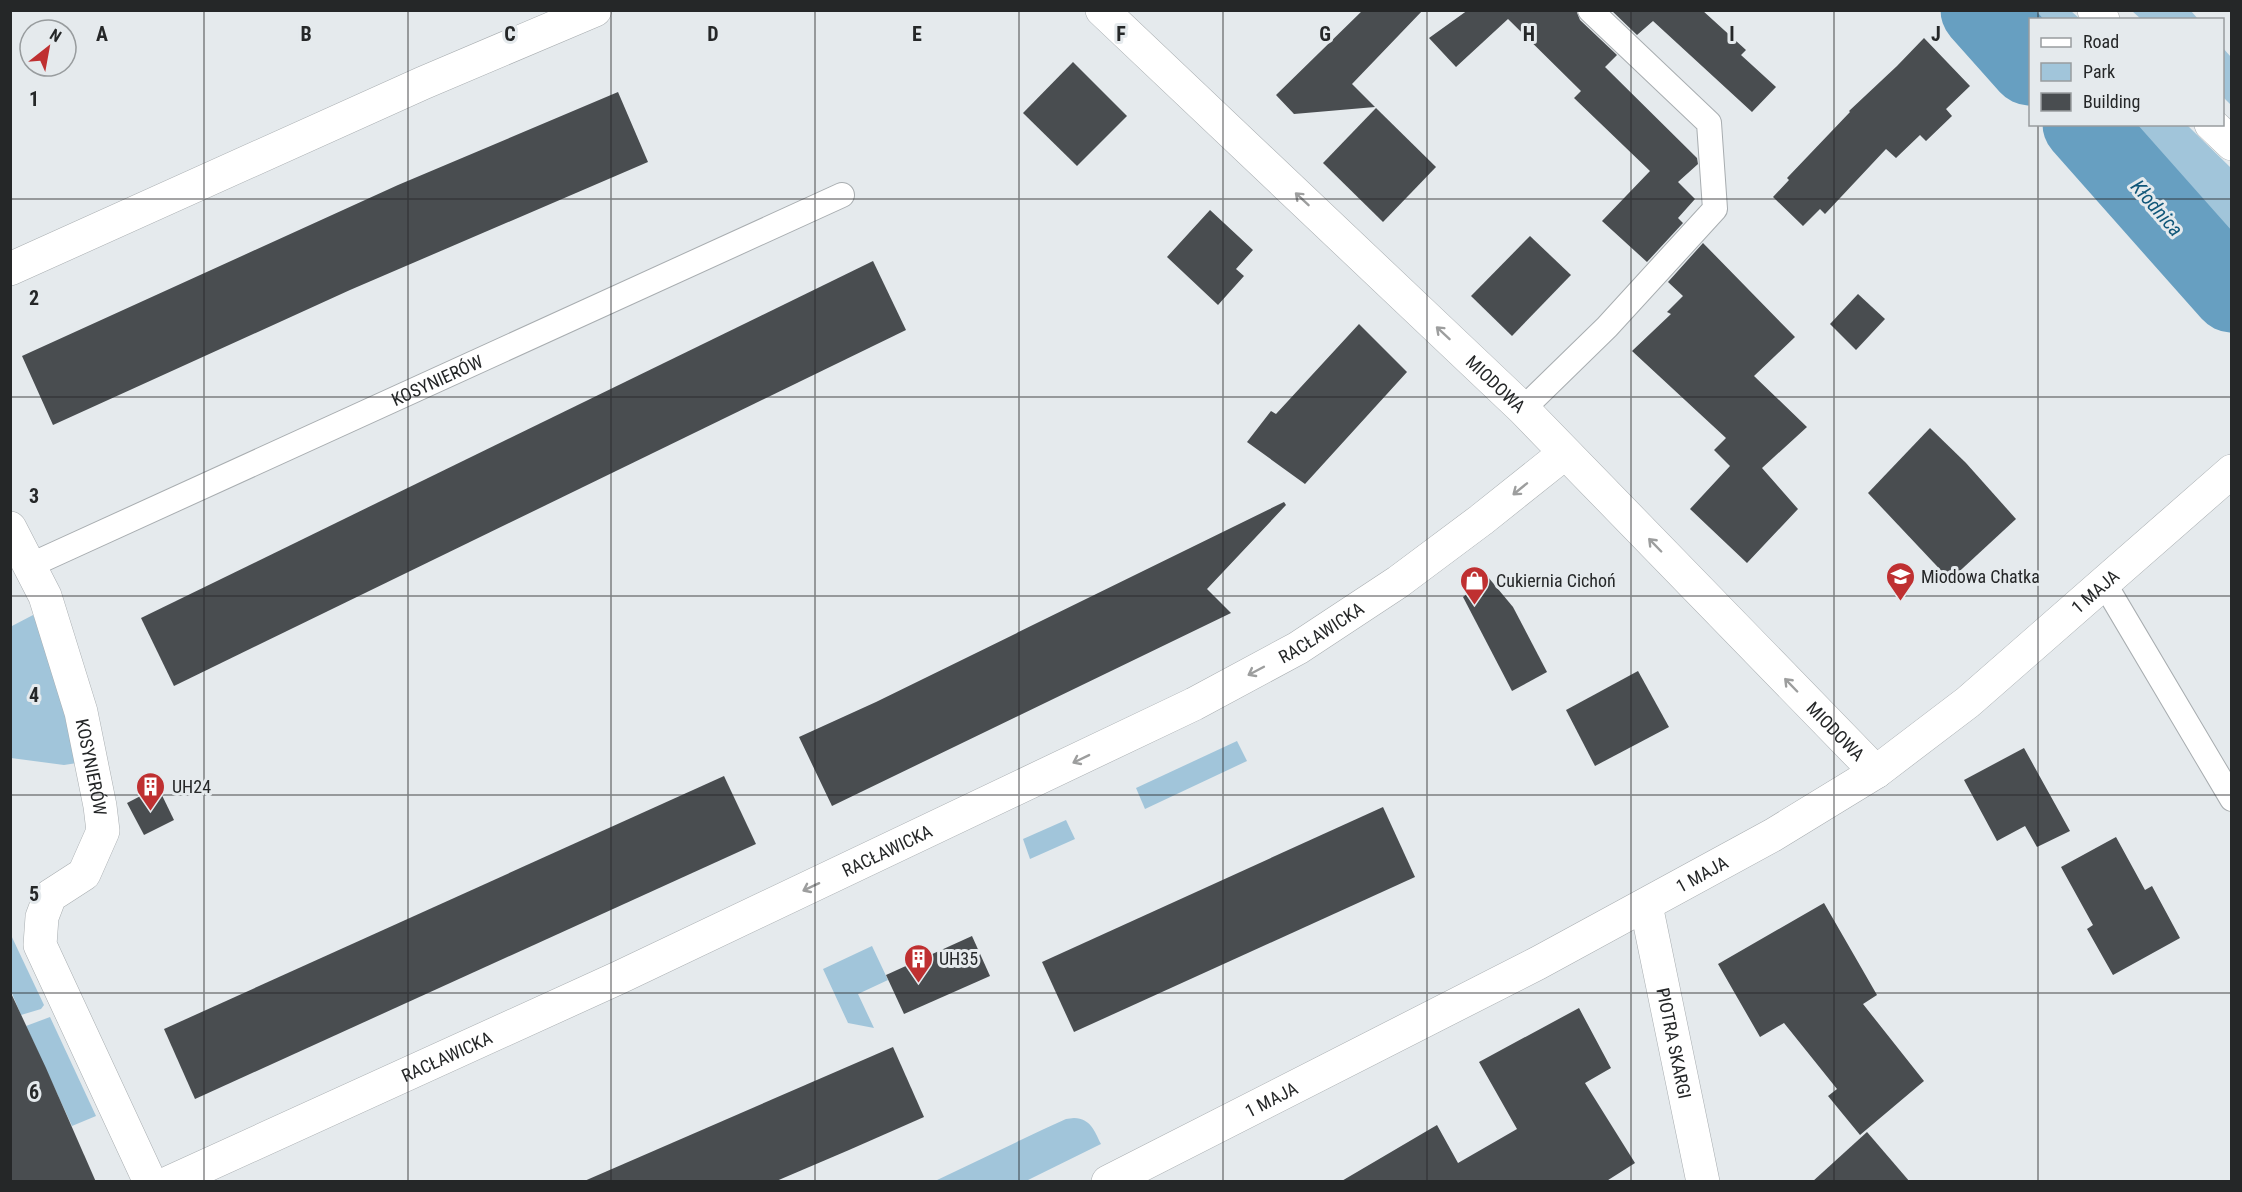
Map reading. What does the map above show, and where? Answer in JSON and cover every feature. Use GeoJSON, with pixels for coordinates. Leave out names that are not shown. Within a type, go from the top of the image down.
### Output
{"type":"FeatureCollection","features":[{"type":"Feature","properties":{"kind":"street"},"geometry":{"type":"LineString","coordinates":[[10,269],[423,83],[595,10]]}},
{"type":"Feature","properties":{"kind":"street","name":"MIODOWA"},"geometry":{"type":"LineString","coordinates":[[1102,10],[1523,409],[1876,772]]}},
{"type":"Feature","properties":{"kind":"street"},"geometry":{"type":"LineString","coordinates":[[2213,126],[2232,144]]}},
{"type":"Feature","properties":{"kind":"street","name":"RACŁAWICKA"},"geometry":{"type":"LineString","coordinates":[[170,1182],[618,978],[1194,705],[1298,648],[1398,582],[1565,453]]}},
{"type":"Feature","properties":{"kind":"street","name":"1 MAJA"},"geometry":{"type":"LineString","coordinates":[[1108,1182],[1646,905],[1773,835],[1876,772],[1968,702],[2232,471]]}},
{"type":"Feature","properties":{"kind":"street","name":"KOSYNIERÓW"},"geometry":{"type":"LineString","coordinates":[[10,528],[45,596],[81,712],[103,831],[84,874],[50,896],[42,916],[40,945],[150,1182]]}},
{"type":"Feature","properties":{"kind":"street","name":"PIOTRA SKARGI"},"geometry":{"type":"LineString","coordinates":[[1646,905],[1703,1182]]}},
{"type":"Feature","properties":{"kind":"lane"},"geometry":{"type":"LineString","coordinates":[[1523,409],[1607,327],[1715,209],[1709,123],[1590,10]]}},
{"type":"Feature","properties":{"kind":"lane","name":"KOSYNIERÓW"},"geometry":{"type":"LineString","coordinates":[[31,565],[842,195]]}},
{"type":"Feature","properties":{"kind":"lane"},"geometry":{"type":"LineString","coordinates":[[2104,583],[2232,799]]}},
{"type":"Feature","properties":{"kind":"green space"},"geometry":{"type":"Polygon","coordinates":[[[1982,11],[2071,11],[2079,18],[2029,18],[2029,62],[1982,11]]]}},
{"type":"Feature","properties":{"kind":"green space"},"geometry":{"type":"Polygon","coordinates":[[[2132,11],[2191,11],[2197,18],[2140,18],[2132,11]]]}},
{"type":"Feature","properties":{"kind":"green space"},"geometry":{"type":"Polygon","coordinates":[[[2224,49],[2231,57],[2231,105],[2224,98],[2224,49]]]}},
{"type":"Feature","properties":{"kind":"green space"},"geometry":{"type":"Polygon","coordinates":[[[2088,126],[2188,126],[2231,168],[2231,282],[2088,126]]]}},
{"type":"Feature","properties":{"kind":"green space"},"geometry":{"type":"Polygon","coordinates":[[[33,615],[48,647],[77,763],[64,765],[11,758],[10,622],[12,626],[33,615]]]}},
{"type":"Feature","properties":{"kind":"green space"},"geometry":{"type":"Polygon","coordinates":[[[1237,741],[1247,761],[1145,809],[1136,788],[1237,741]]]}},
{"type":"Feature","properties":{"kind":"green space"},"geometry":{"type":"Polygon","coordinates":[[[1066,820],[1075,839],[1030,859],[1023,839],[1066,820]]]}},
{"type":"Feature","properties":{"kind":"green space"},"geometry":{"type":"Polygon","coordinates":[[[10,933],[44,1005],[41,1009],[21,1015],[11,991],[10,933]]]}},
{"type":"Feature","properties":{"kind":"green space"},"geometry":{"type":"Polygon","coordinates":[[[872,946],[888,980],[858,994],[874,1028],[848,1023],[823,969],[872,946]]]}},
{"type":"Feature","properties":{"kind":"green space"},"geometry":{"type":"Polygon","coordinates":[[[50,1017],[96,1116],[72,1126],[26,1026],[50,1017]]]}},
{"type":"Feature","properties":{"kind":"green space"},"geometry":{"type":"Polygon","coordinates":[[[1074,1118],[1088,1123],[1101,1144],[1026,1181],[935,1181],[1066,1119],[1074,1118]]]}},
{"type":"Feature","properties":{"kind":"building"},"geometry":{"type":"Polygon","coordinates":[[[1363,10],[1423,10],[1352,84],[1375,107],[1294,114],[1276,95],[1363,10]]]}},
{"type":"Feature","properties":{"kind":"building"},"geometry":{"type":"Polygon","coordinates":[[[1468,10],[1576,10],[1580,20],[1617,55],[1605,67],[1697,158],[1698,164],[1678,182],[1695,199],[1678,218],[1683,223],[1647,262],[1602,221],[1650,171],[1574,98],[1581,91],[1508,19],[1456,67],[1429,38],[1468,10]]]}},
{"type":"Feature","properties":{"kind":"building"},"geometry":{"type":"Polygon","coordinates":[[[1611,10],[1702,10],[1746,50],[1741,55],[1776,87],[1752,112],[1653,21],[1637,35],[1611,10]]]}},
{"type":"Feature","properties":{"kind":"building"},"geometry":{"type":"Polygon","coordinates":[[[1924,38],[1970,86],[1946,109],[1952,116],[1926,141],[1920,135],[1896,158],[1886,149],[1825,214],[1820,209],[1803,226],[1773,197],[1789,180],[1787,178],[1849,111],[1924,38]]]}},
{"type":"Feature","properties":{"kind":"building"},"geometry":{"type":"Polygon","coordinates":[[[1073,62],[1127,116],[1077,166],[1023,113],[1073,62]]]}},
{"type":"Feature","properties":{"kind":"building"},"geometry":{"type":"Polygon","coordinates":[[[618,92],[648,162],[350,290],[53,425],[22,356],[398,185],[618,92]]]}},
{"type":"Feature","properties":{"kind":"building"},"geometry":{"type":"Polygon","coordinates":[[[1376,108],[1436,167],[1383,222],[1323,163],[1376,108]]]}},
{"type":"Feature","properties":{"kind":"building"},"geometry":{"type":"Polygon","coordinates":[[[1210,210],[1253,250],[1236,269],[1244,276],[1218,305],[1167,257],[1210,210]]]}},
{"type":"Feature","properties":{"kind":"building"},"geometry":{"type":"Polygon","coordinates":[[[1530,236],[1571,275],[1512,336],[1471,296],[1530,236]]]}},
{"type":"Feature","properties":{"kind":"building"},"geometry":{"type":"Polygon","coordinates":[[[1703,243],[1795,337],[1754,376],[1807,427],[1762,468],[1798,509],[1747,563],[1690,509],[1730,466],[1714,450],[1726,438],[1632,351],[1671,314],[1667,312],[1683,296],[1668,282],[1703,243]]]}},
{"type":"Feature","properties":{"kind":"building"},"geometry":{"type":"Polygon","coordinates":[[[873,261],[906,330],[174,686],[141,618],[873,261]]]}},
{"type":"Feature","properties":{"kind":"building"},"geometry":{"type":"Polygon","coordinates":[[[1858,294],[1885,319],[1856,350],[1830,324],[1858,294]]]}},
{"type":"Feature","properties":{"kind":"building"},"geometry":{"type":"Polygon","coordinates":[[[1359,324],[1407,372],[1305,484],[1247,442],[1271,411],[1276,414],[1359,324]]]}},
{"type":"Feature","properties":{"kind":"building"},"geometry":{"type":"Polygon","coordinates":[[[1930,428],[1966,463],[2016,519],[1950,580],[1868,493],[1930,428]]]}},
{"type":"Feature","properties":{"kind":"building"},"geometry":{"type":"Polygon","coordinates":[[[1284,502],[1286,505],[1207,589],[1231,613],[832,806],[799,737],[876,702],[1284,502]]]}},
{"type":"Feature","properties":{"kind":"building"},"geometry":{"type":"Polygon","coordinates":[[[1488,577],[1513,607],[1547,672],[1512,691],[1463,597],[1488,577]]]}},
{"type":"Feature","properties":{"kind":"building"},"geometry":{"type":"Polygon","coordinates":[[[1638,671],[1669,727],[1595,766],[1566,710],[1638,671]]]}},
{"type":"Feature","properties":{"kind":"building"},"geometry":{"type":"Polygon","coordinates":[[[2024,748],[2070,831],[2037,847],[2025,826],[1997,841],[1964,780],[2024,748]]]}},
{"type":"Feature","properties":{"kind":"building"},"geometry":{"type":"Polygon","coordinates":[[[724,776],[756,844],[195,1099],[164,1029],[724,776]]]}},
{"type":"Feature","properties":{"kind":"building","name":"UH24"},"geometry":{"type":"Polygon","coordinates":[[[158,787],[174,820],[144,835],[127,803],[158,787]]]}},
{"type":"Feature","properties":{"kind":"building"},"geometry":{"type":"Polygon","coordinates":[[[1383,807],[1415,877],[1074,1032],[1042,962],[1383,807]]]}},
{"type":"Feature","properties":{"kind":"building"},"geometry":{"type":"Polygon","coordinates":[[[2116,837],[2145,890],[2152,886],[2180,938],[2113,975],[2087,929],[2093,925],[2061,867],[2116,837]]]}},
{"type":"Feature","properties":{"kind":"building"},"geometry":{"type":"Polygon","coordinates":[[[1824,903],[1877,995],[1863,1004],[1924,1081],[1860,1135],[1828,1096],[1837,1089],[1784,1023],[1760,1037],[1718,964],[1824,903]]]}},
{"type":"Feature","properties":{"kind":"building"},"geometry":{"type":"Polygon","coordinates":[[[972,936],[990,976],[904,1014],[886,975],[972,936]]]}},
{"type":"Feature","properties":{"kind":"building"},"geometry":{"type":"Polygon","coordinates":[[[10,991],[46,1068],[96,1182],[10,1182],[10,991]]]}},
{"type":"Feature","properties":{"kind":"building"},"geometry":{"type":"Polygon","coordinates":[[[1579,1008],[1611,1068],[1585,1083],[1635,1163],[1605,1182],[1340,1182],[1437,1125],[1458,1163],[1517,1129],[1479,1062],[1579,1008]]]}},
{"type":"Feature","properties":{"kind":"building"},"geometry":{"type":"Polygon","coordinates":[[[893,1047],[924,1117],[849,1150],[774,1182],[582,1182],[893,1047]]]}},
{"type":"Feature","properties":{"kind":"building"},"geometry":{"type":"Polygon","coordinates":[[[1867,1132],[1910,1182],[1812,1182],[1867,1132]]]}},
{"type":"Feature","properties":{"kind":"waterway","name":"Kłodnica"},"geometry":{"type":"LineString","coordinates":[[1981,10],[2029,64]]}},
{"type":"Feature","properties":{"kind":"waterway","name":"Kłodnica"},"geometry":{"type":"LineString","coordinates":[[2085,126],[2232,292]]}},
{"type":"Feature","properties":{"kind":"place","name":"Miodowa Chatka"},"geometry":{"type":"Point","coordinates":[1900,602]}},
{"type":"Feature","properties":{"kind":"place","name":"Cukiernia Cichoń"},"geometry":{"type":"Point","coordinates":[1475,606]}},
{"type":"Feature","properties":{"kind":"place","name":"UH24"},"geometry":{"type":"Point","coordinates":[151,812]}},
{"type":"Feature","properties":{"kind":"place","name":"UH35"},"geometry":{"type":"Point","coordinates":[918,984]}}]}
